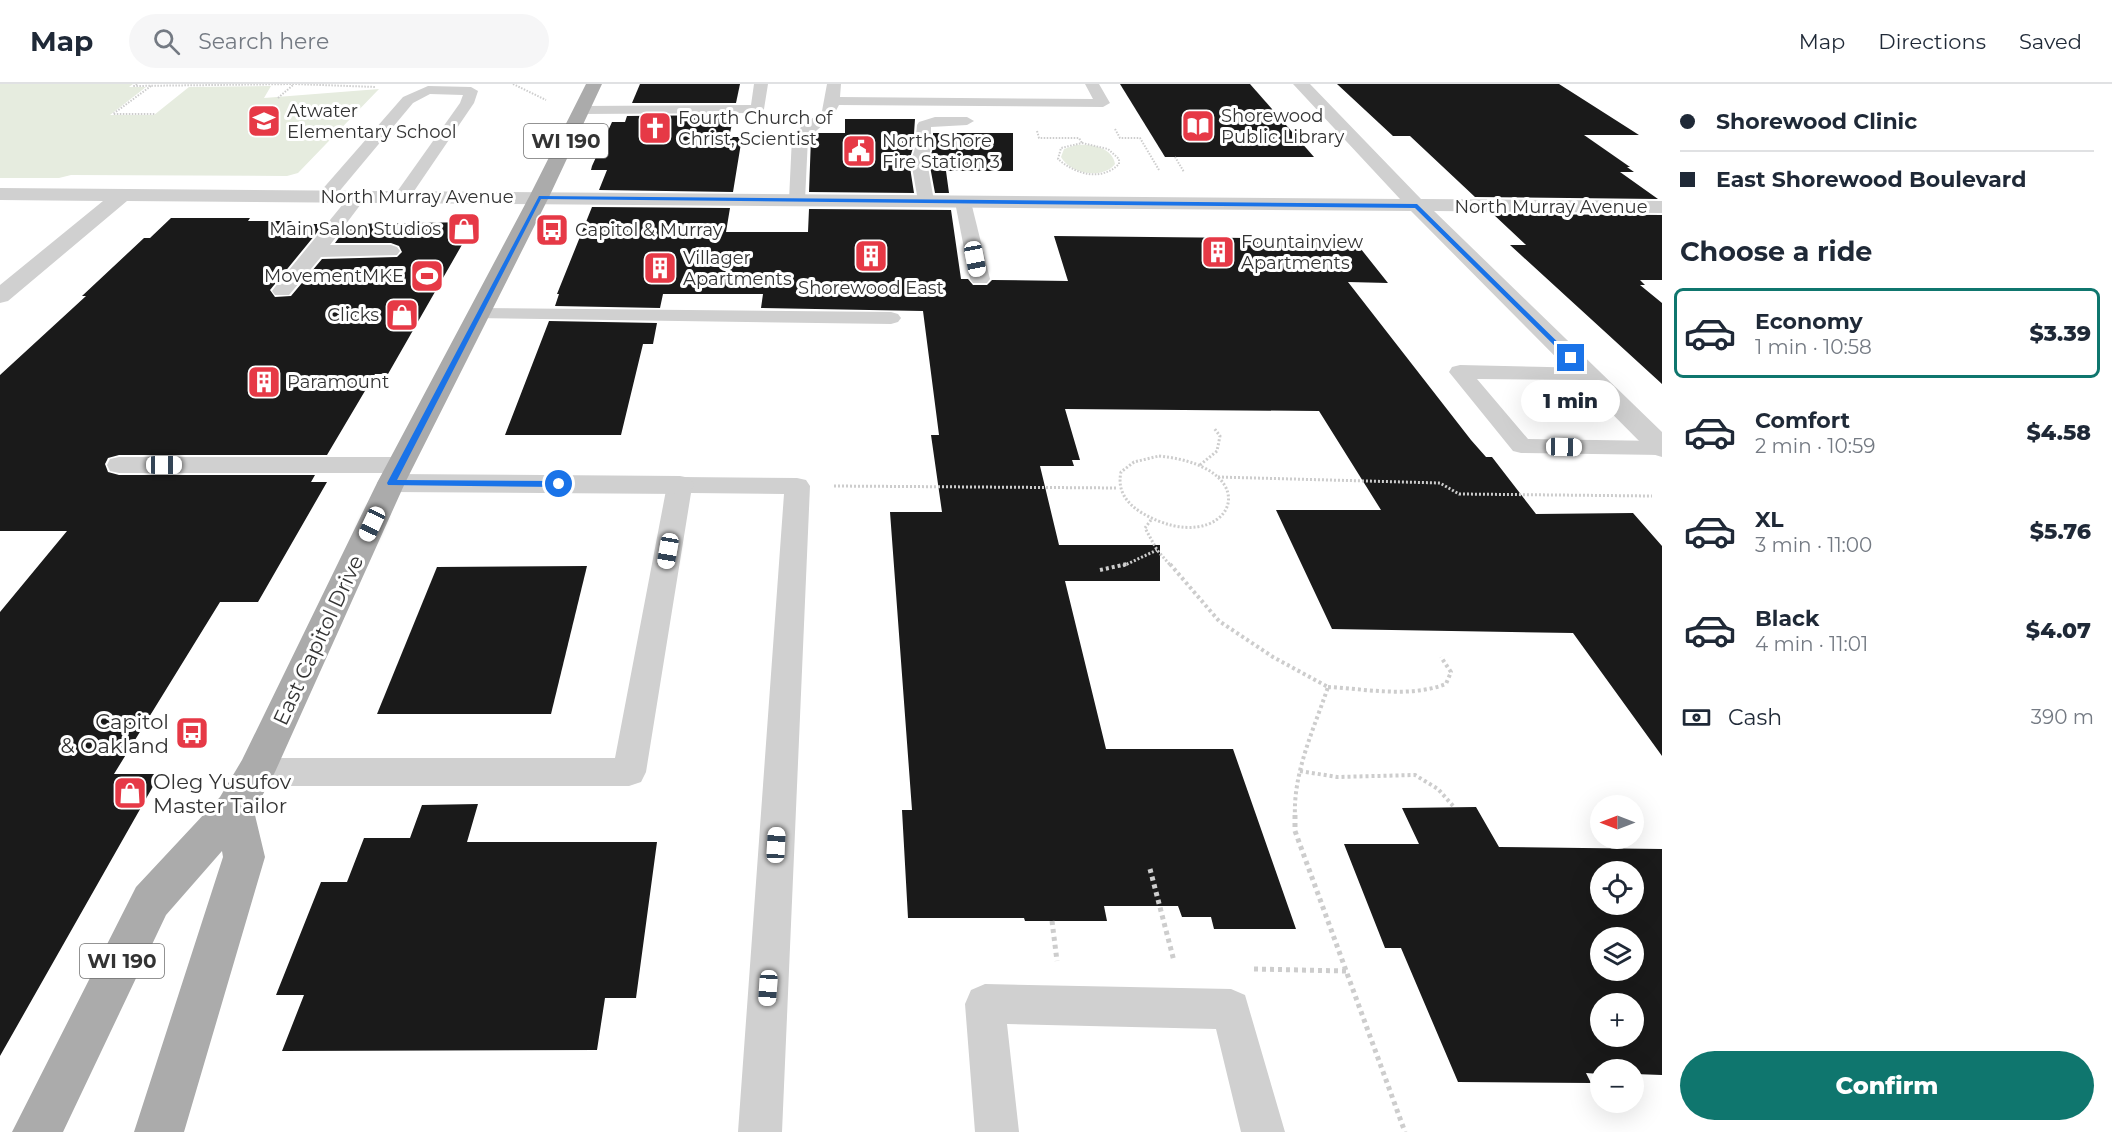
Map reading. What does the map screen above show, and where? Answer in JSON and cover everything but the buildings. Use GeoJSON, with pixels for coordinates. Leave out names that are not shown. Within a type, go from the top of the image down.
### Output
{"type":"FeatureCollection","features":[{"type":"Feature","properties":{"kind":"main road","name":"East Capitol Drive"},"geometry":{"type":"LineString","coordinates":[[37,1132],[151,901],[234,809],[256,772],[396,474],[539,197],[594,84]]}},
{"type":"Feature","properties":{"kind":"main road"},"geometry":{"type":"LineString","coordinates":[[159,1132],[244,857],[234,809]]}},
{"type":"Feature","properties":{"kind":"street"},"geometry":{"type":"LineString","coordinates":[[1300,84],[1417,206],[1662,448]]}},
{"type":"Feature","properties":{"kind":"street","name":"North Murray Avenue"},"geometry":{"type":"LineString","coordinates":[[0,194],[1662,207]]}},
{"type":"Feature","properties":{"kind":"street"},"geometry":{"type":"LineString","coordinates":[[0,296],[122,195]]}},
{"type":"Feature","properties":{"kind":"street"},"geometry":{"type":"LineString","coordinates":[[396,474],[680,485]]}},
{"type":"Feature","properties":{"kind":"lane"},"geometry":{"type":"LineString","coordinates":[[581,110],[757,109],[761,84]]}},
{"type":"Feature","properties":{"kind":"lane"},"geometry":{"type":"LineString","coordinates":[[797,200],[800,137],[803,132],[827,117],[834,101],[834,84]]}},
{"type":"Feature","properties":{"kind":"lane"},"geometry":{"type":"LineString","coordinates":[[834,101],[1103,103],[1092,84]]}},
{"type":"Feature","properties":{"kind":"lane"},"geometry":{"type":"LineString","coordinates":[[326,196],[408,100],[428,90],[471,91],[468,103],[402,196]]}},
{"type":"Feature","properties":{"kind":"lane"},"geometry":{"type":"LineString","coordinates":[[1009,102],[1016,121]]}},
{"type":"Feature","properties":{"kind":"lane"},"geometry":{"type":"LineString","coordinates":[[926,201],[919,161],[923,148],[924,125],[935,121],[986,121]]}},
{"type":"Feature","properties":{"kind":"lane"},"geometry":{"type":"LineString","coordinates":[[282,291],[359,196]]}},
{"type":"Feature","properties":{"kind":"lane"},"geometry":{"type":"LineString","coordinates":[[963,202],[980,279]]}},
{"type":"Feature","properties":{"kind":"lane"},"geometry":{"type":"LineString","coordinates":[[315,251],[391,251]]}},
{"type":"Feature","properties":{"kind":"lane"},"geometry":{"type":"LineString","coordinates":[[597,318],[603,294]]}},
{"type":"Feature","properties":{"kind":"lane"},"geometry":{"type":"LineString","coordinates":[[479,314],[597,318],[891,318]]}},
{"type":"Feature","properties":{"kind":"lane"},"geometry":{"type":"LineString","coordinates":[[1586,373],[1460,372],[1521,446],[1662,448]]}},
{"type":"Feature","properties":{"kind":"lane"},"geometry":{"type":"LineString","coordinates":[[118,465],[396,474]]}},
{"type":"Feature","properties":{"kind":"lane"},"geometry":{"type":"LineString","coordinates":[[256,772],[629,772],[680,485],[797,486],[760,1132]]}},
{"type":"Feature","properties":{"kind":"lane"},"geometry":{"type":"LineString","coordinates":[[997,1132],[985,1004],[1231,1010],[1263,1132]]}},
{"type":"Feature","properties":{"kind":"path"},"geometry":{"type":"LineString","coordinates":[[136,84],[134,86],[294,84],[379,87]]}},
{"type":"Feature","properties":{"kind":"path"},"geometry":{"type":"LineString","coordinates":[[278,98],[294,84]]}},
{"type":"Feature","properties":{"kind":"path"},"geometry":{"type":"LineString","coordinates":[[513,84],[546,100]]}},
{"type":"Feature","properties":{"kind":"path"},"geometry":{"type":"LineString","coordinates":[[152,86],[113,114],[155,114]]}},
{"type":"Feature","properties":{"kind":"path"},"geometry":{"type":"LineString","coordinates":[[1079,138],[1089,138]]}},
{"type":"Feature","properties":{"kind":"path"},"geometry":{"type":"LineString","coordinates":[[1143,142],[1163,177]]}},
{"type":"Feature","properties":{"kind":"path"},"geometry":{"type":"LineString","coordinates":[[1082,143],[1108,149],[1119,159],[1119,164],[1111,172],[1097,174],[1077,172],[1063,164],[1058,159],[1061,148],[1082,143]]}},
{"type":"Feature","properties":{"kind":"path"},"geometry":{"type":"LineString","coordinates":[[1199,465],[1217,451],[1220,436],[1214,428]]}},
{"type":"Feature","properties":{"kind":"path"},"geometry":{"type":"LineString","coordinates":[[1176,457],[1199,465],[1218,477],[1226,488],[1230,500],[1227,511],[1218,520],[1205,526],[1187,527],[1151,520],[1124,500],[1118,488],[1118,478],[1123,469],[1132,462],[1145,458],[1176,457]]}},
{"type":"Feature","properties":{"kind":"path"},"geometry":{"type":"LineString","coordinates":[[1218,477],[1440,483],[1459,494],[1652,496]]}},
{"type":"Feature","properties":{"kind":"path"},"geometry":{"type":"LineString","coordinates":[[797,486],[1118,488]]}},
{"type":"Feature","properties":{"kind":"path"},"geometry":{"type":"LineString","coordinates":[[1151,520],[1145,528],[1157,550],[1219,621],[1273,657],[1328,687],[1363,691],[1428,691],[1446,684],[1451,672],[1441,657]]}},
{"type":"Feature","properties":{"kind":"path"},"geometry":{"type":"LineString","coordinates":[[1100,570],[1115,570],[1127,566],[1142,555],[1157,550]]}},
{"type":"Feature","properties":{"kind":"path"},"geometry":{"type":"LineString","coordinates":[[1328,687],[1294,796],[1295,831],[1405,1132]]}},
{"type":"Feature","properties":{"kind":"path"},"geometry":{"type":"LineString","coordinates":[[1300,771],[1337,777],[1415,775],[1438,789],[1454,807]]}},
{"type":"Feature","properties":{"kind":"path"},"geometry":{"type":"LineString","coordinates":[[1150,869],[1176,967]]}},
{"type":"Feature","properties":{"kind":"path"},"geometry":{"type":"LineString","coordinates":[[1244,969],[1346,970]]}},
{"type":"Feature","properties":{"kind":"shaded area"},"geometry":{"type":"Polygon","coordinates":[[[0,84],[133,84],[129,87],[146,87],[110,115],[154,115],[189,87],[271,86],[264,98],[379,89],[298,173],[287,176],[71,175],[59,178],[0,178],[0,84]]]}},
{"type":"Feature","properties":{"kind":"shaded area"},"geometry":{"type":"Polygon","coordinates":[[[1076,145],[1094,146],[1105,150],[1113,158],[1115,164],[1110,169],[1095,173],[1072,168],[1061,157],[1064,149],[1076,145]]]}},
{"type":"Feature","properties":{"kind":"place","name":"Atwater Elementary School"},"geometry":{"type":"Point","coordinates":[264,121]}},
{"type":"Feature","properties":{"kind":"place","name":"Shorewood Public Library"},"geometry":{"type":"Point","coordinates":[1198,126]}},
{"type":"Feature","properties":{"kind":"place","name":"Fourth Church of Christ, Scientist"},"geometry":{"type":"Point","coordinates":[655,128]}},
{"type":"Feature","properties":{"kind":"place","name":"North Shore Fire Station 3"},"geometry":{"type":"Point","coordinates":[859,151]}},
{"type":"Feature","properties":{"kind":"place","name":"Main Salon Studios"},"geometry":{"type":"Point","coordinates":[464,229]}},
{"type":"Feature","properties":{"kind":"place","name":"Capitol & Murray"},"geometry":{"type":"Point","coordinates":[552,230]}},
{"type":"Feature","properties":{"kind":"place","name":"Fountainview Apartments"},"geometry":{"type":"Point","coordinates":[1218,252]}},
{"type":"Feature","properties":{"kind":"place","name":"Shorewood East"},"geometry":{"type":"Point","coordinates":[871,256]}},
{"type":"Feature","properties":{"kind":"place","name":"Villager Apartments"},"geometry":{"type":"Point","coordinates":[660,268]}},
{"type":"Feature","properties":{"kind":"place","name":"MovementMKE"},"geometry":{"type":"Point","coordinates":[427,276]}},
{"type":"Feature","properties":{"kind":"place","name":"Clicks"},"geometry":{"type":"Point","coordinates":[402,315]}},
{"type":"Feature","properties":{"kind":"place","name":"Paramount"},"geometry":{"type":"Point","coordinates":[264,382]}},
{"type":"Feature","properties":{"kind":"place","name":"Capitol & Oakland"},"geometry":{"type":"Point","coordinates":[192,733]}},
{"type":"Feature","properties":{"kind":"place","name":"Oleg Yusufov Master Tailor"},"geometry":{"type":"Point","coordinates":[130,793]}},
{"type":"Feature","properties":{"kind":"route"},"geometry":{"type":"LineString","coordinates":[[559,484],[391,483],[539,197],[1417,206],[1571,358]]}}]}
